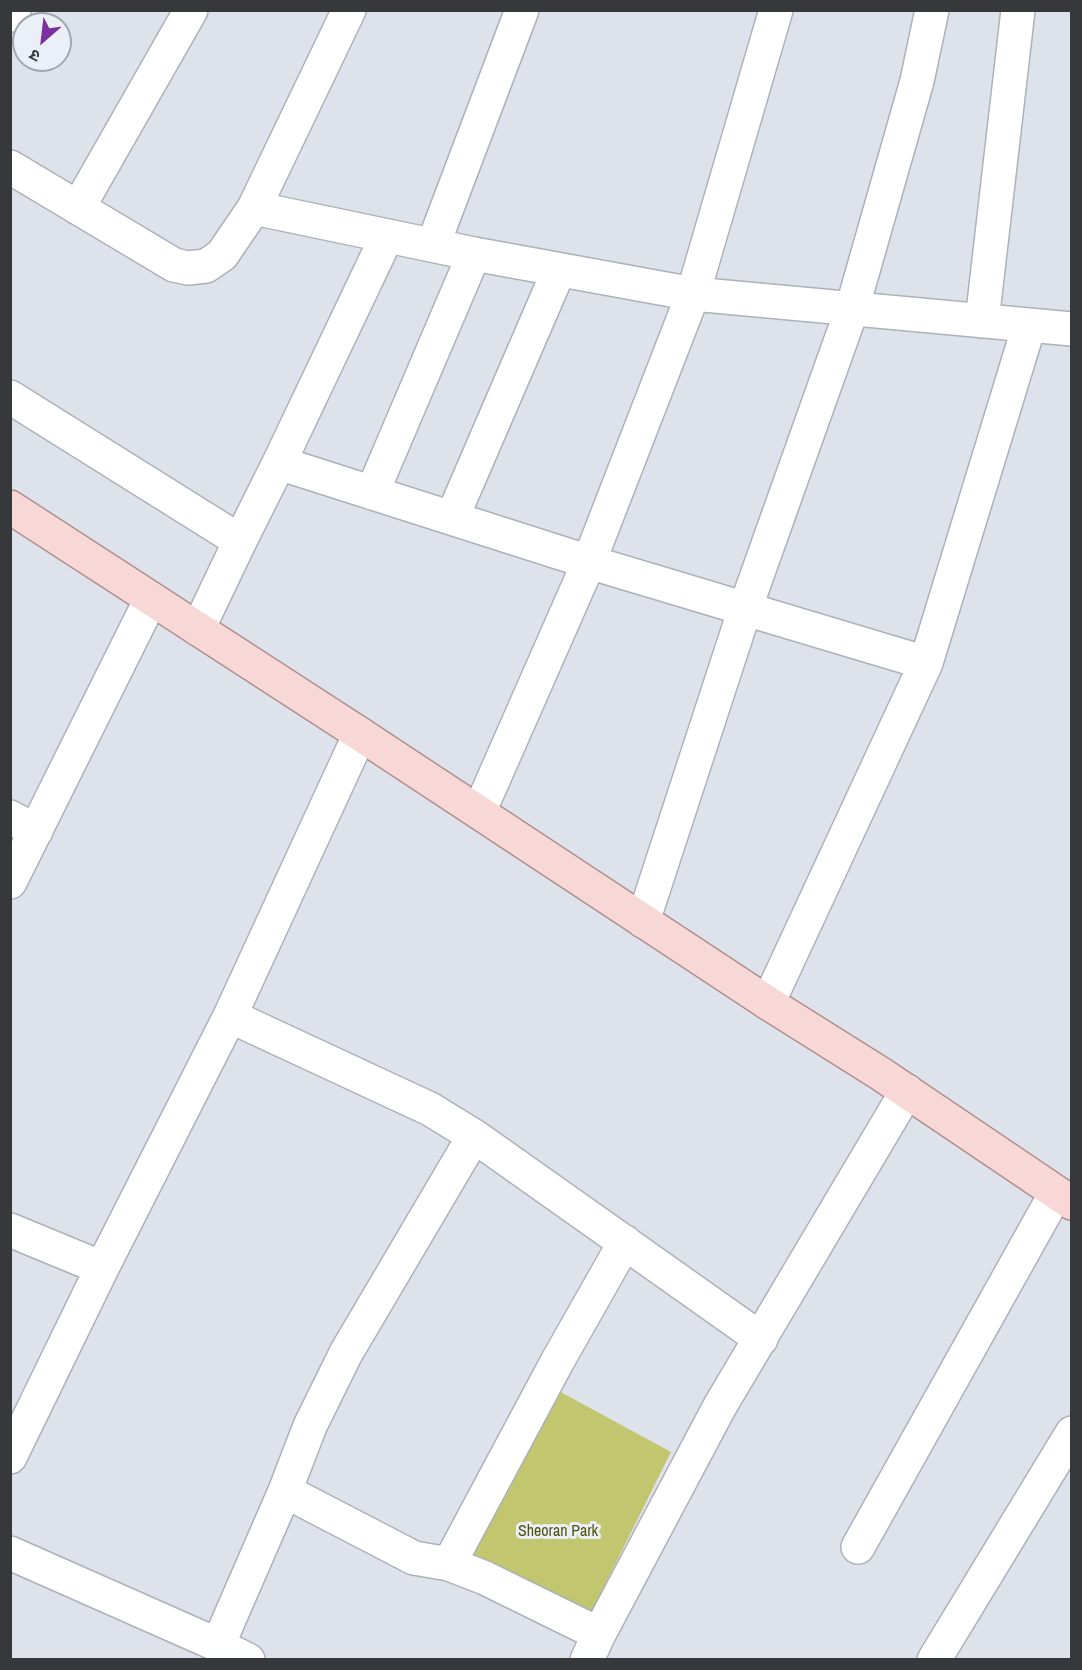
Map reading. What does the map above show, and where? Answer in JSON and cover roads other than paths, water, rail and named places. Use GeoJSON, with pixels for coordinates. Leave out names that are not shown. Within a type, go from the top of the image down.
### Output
{"type":"FeatureCollection","features":[{"type":"Feature","properties":{"kind":"main road"},"geometry":{"type":"LineString","coordinates":[[10,507],[768,1003],[907,1091],[1064,1198]]}},
{"type":"Feature","properties":{"kind":"street"},"geometry":{"type":"LineString","coordinates":[[10,15],[14,10]]}},
{"type":"Feature","properties":{"kind":"street"},"geometry":{"type":"LineString","coordinates":[[78,208],[191,10]]}},
{"type":"Feature","properties":{"kind":"street"},"geometry":{"type":"LineString","coordinates":[[433,245],[522,10]]}},
{"type":"Feature","properties":{"kind":"street"},"geometry":{"type":"LineString","coordinates":[[479,812],[590,562],[693,294],[776,10]]}},
{"type":"Feature","properties":{"kind":"street"},"geometry":{"type":"LineString","coordinates":[[643,921],[745,609],[852,309],[917,81],[932,10]]}},
{"type":"Feature","properties":{"kind":"street"},"geometry":{"type":"LineString","coordinates":[[982,321],[1018,10]]}},
{"type":"Feature","properties":{"kind":"street"},"geometry":{"type":"LineString","coordinates":[[10,167],[174,266],[188,268],[206,266],[222,255],[254,208],[341,14]]}},
{"type":"Feature","properties":{"kind":"street"},"geometry":{"type":"LineString","coordinates":[[254,208],[474,254],[693,294],[1071,329]]}},
{"type":"Feature","properties":{"kind":"street"},"geometry":{"type":"LineString","coordinates":[[198,629],[387,236]]}},
{"type":"Feature","properties":{"kind":"street"},"geometry":{"type":"LineString","coordinates":[[372,493],[474,254]]}},
{"type":"Feature","properties":{"kind":"street"},"geometry":{"type":"LineString","coordinates":[[452,518],[559,270]]}},
{"type":"Feature","properties":{"kind":"street"},"geometry":{"type":"LineString","coordinates":[[768,1003],[926,663],[1029,326]]}},
{"type":"Feature","properties":{"kind":"street"},"geometry":{"type":"LineString","coordinates":[[10,397],[240,541]]}},
{"type":"Feature","properties":{"kind":"street"},"geometry":{"type":"LineString","coordinates":[[279,464],[590,562],[926,663]]}},
{"type":"Feature","properties":{"kind":"street"},"geometry":{"type":"LineString","coordinates":[[10,882],[23,824],[152,599]]}},
{"type":"Feature","properties":{"kind":"street"},"geometry":{"type":"LineString","coordinates":[[10,1457],[102,1268],[230,1016],[360,734]]}},
{"type":"Feature","properties":{"kind":"street"},"geometry":{"type":"LineString","coordinates":[[230,1016],[430,1109],[474,1136],[760,1339]]}},
{"type":"Feature","properties":{"kind":"street"},"geometry":{"type":"LineString","coordinates":[[285,1491],[414,1557],[449,1564],[485,1578],[593,1646],[698,1447],[907,1091]]}},
{"type":"Feature","properties":{"kind":"street"},"geometry":{"type":"LineString","coordinates":[[218,1645],[285,1491],[310,1426],[346,1353],[474,1136]]}},
{"type":"Feature","properties":{"kind":"street"},"geometry":{"type":"LineString","coordinates":[[858,1546],[1064,1198]]}},
{"type":"Feature","properties":{"kind":"street"},"geometry":{"type":"LineString","coordinates":[[10,1230],[102,1268]]}},
{"type":"Feature","properties":{"kind":"street"},"geometry":{"type":"LineString","coordinates":[[449,1564],[557,1362],[625,1242]]}},
{"type":"Feature","properties":{"kind":"street"},"geometry":{"type":"LineString","coordinates":[[934,1659],[1071,1434]]}},
{"type":"Feature","properties":{"kind":"street"},"geometry":{"type":"LineString","coordinates":[[10,1553],[248,1659]]}},
{"type":"Feature","properties":{"kind":"park label","name":"Sheoran Park"},"geometry":{"type":"Point","coordinates":[558,1532]}}]}
